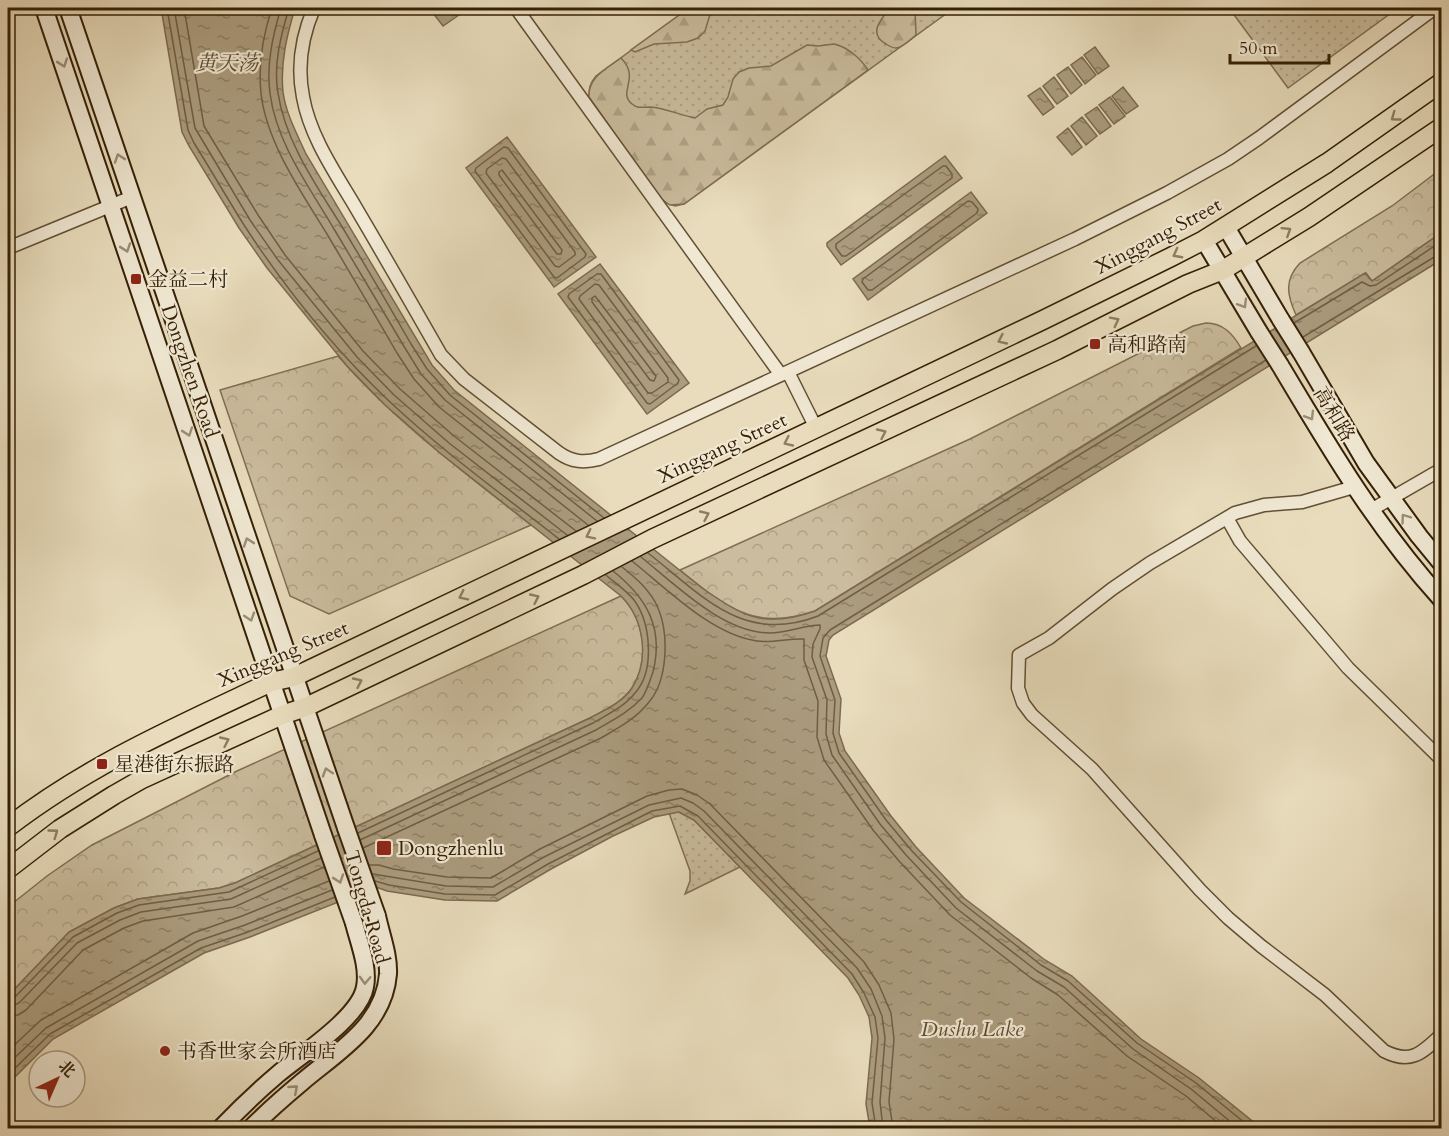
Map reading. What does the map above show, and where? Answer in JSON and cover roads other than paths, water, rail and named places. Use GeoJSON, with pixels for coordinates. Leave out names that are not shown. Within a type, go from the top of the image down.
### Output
{"type":"FeatureCollection","features":[{"type":"Feature","properties":{"kind":"main road","name":"Dongzhen Road"},"geometry":{"type":"LineString","coordinates":[[44,8],[282,715]]}},
{"type":"Feature","properties":{"kind":"main road","name":"Dongzhen Road"},"geometry":{"type":"LineString","coordinates":[[68,8],[306,707]]}},
{"type":"Feature","properties":{"kind":"main road","name":"Xinggang Street"},"geometry":{"type":"LineString","coordinates":[[8,827],[56,791],[129,749],[271,682],[294,677],[1109,289],[1204,240],[1335,158],[1442,82]]}},
{"type":"Feature","properties":{"kind":"main road"},"geometry":{"type":"LineString","coordinates":[[8,869],[60,829],[142,779],[282,715],[306,707],[583,575],[652,539],[1057,350],[1188,284],[1223,270],[1347,193],[1442,127]]}},
{"type":"Feature","properties":{"kind":"main road","name":"高和路"},"geometry":{"type":"LineString","coordinates":[[1226,227],[1366,463],[1442,564]]}},
{"type":"Feature","properties":{"kind":"main road","name":"高和路"},"geometry":{"type":"LineString","coordinates":[[1204,240],[1354,487],[1400,551],[1442,600]]}},
{"type":"Feature","properties":{"kind":"main road","name":"Tongda Road"},"geometry":{"type":"LineString","coordinates":[[251,1128],[360,1034],[383,996],[388,972],[386,952],[376,916],[306,707]]}},
{"type":"Feature","properties":{"kind":"main road","name":"Tongda Road"},"geometry":{"type":"LineString","coordinates":[[221,1128],[276,1075],[348,1017],[361,1000],[366,986],[366,975],[354,923],[282,715]]}},
{"type":"Feature","properties":{"kind":"street"},"geometry":{"type":"LineString","coordinates":[[314,8],[306,25],[301,62],[301,81],[308,115],[325,154],[441,356],[464,379],[566,457],[582,462],[599,459],[784,374],[1075,239],[1200,176],[1294,113],[1435,8]]}},
{"type":"Feature","properties":{"kind":"street"},"geometry":{"type":"LineString","coordinates":[[516,8],[784,374],[816,428]]}},
{"type":"Feature","properties":{"kind":"street"},"geometry":{"type":"LineString","coordinates":[[8,248],[132,197]]}},
{"type":"Feature","properties":{"kind":"street"},"geometry":{"type":"LineString","coordinates":[[1371,510],[1442,470]]}},
{"type":"Feature","properties":{"kind":"street"},"geometry":{"type":"LineString","coordinates":[[1354,487],[1302,502],[1252,508],[1227,518],[1150,563],[1048,638],[1019,655],[1018,688],[1023,703],[1032,715],[1092,769],[1200,890],[1228,918],[1326,995],[1384,1051],[1396,1057],[1407,1058],[1426,1049],[1442,1035]]}},
{"type":"Feature","properties":{"kind":"street"},"geometry":{"type":"LineString","coordinates":[[1227,518],[1240,541],[1342,661],[1442,760]]}},
{"type":"Feature","properties":{"kind":"water"},"geometry":{"type":"Polygon","coordinates":[[[161,8],[295,8],[282,70],[284,100],[289,116],[306,154],[432,365],[454,390],[702,588],[743,613],[768,619],[782,619],[815,611],[1365,273],[1372,281],[1441,233],[1441,260],[833,635],[829,640],[826,656],[841,699],[839,733],[845,751],[916,847],[964,898],[1045,960],[1072,976],[1141,1039],[1199,1078],[1261,1128],[870,1128],[866,1104],[872,1038],[869,1017],[859,995],[848,978],[694,820],[679,812],[654,817],[613,836],[497,901],[445,900],[387,891],[376,887],[204,953],[53,1039],[43,1049],[27,1049],[27,1065],[8,1084],[8,996],[69,932],[114,908],[138,899],[219,888],[235,883],[590,718],[628,693],[638,677],[641,665],[642,640],[629,605],[621,596],[440,453],[385,405],[347,366],[267,268],[239,228],[182,132],[161,8]]]}},
{"type":"Feature","properties":{"kind":"water"},"geometry":{"type":"Polygon","coordinates":[[[429,8],[469,8],[443,26],[429,8]]]}},
{"type":"Feature","properties":{"kind":"water"},"geometry":{"type":"Polygon","coordinates":[[[1095,47],[1109,66],[1098,74],[1084,55],[1095,47]]]}},
{"type":"Feature","properties":{"kind":"water"},"geometry":{"type":"Polygon","coordinates":[[[1082,57],[1096,75],[1085,84],[1071,65],[1082,57]]]}},
{"type":"Feature","properties":{"kind":"water"},"geometry":{"type":"Polygon","coordinates":[[[1068,67],[1082,85],[1071,94],[1057,75],[1068,67]]]}},
{"type":"Feature","properties":{"kind":"water"},"geometry":{"type":"Polygon","coordinates":[[[1054,77],[1068,96],[1057,104],[1043,86],[1054,77]]]}},
{"type":"Feature","properties":{"kind":"water"},"geometry":{"type":"Polygon","coordinates":[[[1123,87],[1138,106],[1126,114],[1112,96],[1123,87]]]}},
{"type":"Feature","properties":{"kind":"water"},"geometry":{"type":"Polygon","coordinates":[[[1040,88],[1054,107],[1043,115],[1028,96],[1040,88]]]}},
{"type":"Feature","properties":{"kind":"water"},"geometry":{"type":"Polygon","coordinates":[[[1110,97],[1125,116],[1114,124],[1099,105],[1110,97]]]}},
{"type":"Feature","properties":{"kind":"water"},"geometry":{"type":"Polygon","coordinates":[[[1097,107],[1111,126],[1100,134],[1085,115],[1097,107]]]}},
{"type":"Feature","properties":{"kind":"water"},"geometry":{"type":"Polygon","coordinates":[[[1082,117],[1097,136],[1086,145],[1071,126],[1082,117]]]}},
{"type":"Feature","properties":{"kind":"water"},"geometry":{"type":"Polygon","coordinates":[[[1068,128],[1082,147],[1072,155],[1057,137],[1068,128]]]}},
{"type":"Feature","properties":{"kind":"water"},"geometry":{"type":"Polygon","coordinates":[[[507,137],[596,257],[554,287],[466,168],[507,137]]]}},
{"type":"Feature","properties":{"kind":"water"},"geometry":{"type":"Polygon","coordinates":[[[945,156],[962,178],[841,265],[827,243],[945,156]]]}},
{"type":"Feature","properties":{"kind":"water"},"geometry":{"type":"Polygon","coordinates":[[[971,192],[987,213],[868,300],[853,279],[971,192]]]}},
{"type":"Feature","properties":{"kind":"water"},"geometry":{"type":"Polygon","coordinates":[[[600,264],[689,383],[647,414],[558,294],[600,264]]]}},
{"type":"Feature","properties":{"kind":"place","name":"金益二村"},"geometry":{"type":"Point","coordinates":[136,279]}},
{"type":"Feature","properties":{"kind":"place","name":"高和路南"},"geometry":{"type":"Point","coordinates":[1095,344]}},
{"type":"Feature","properties":{"kind":"place","name":"星港街东振路"},"geometry":{"type":"Point","coordinates":[102,764]}},
{"type":"Feature","properties":{"kind":"place","name":"Dongzhenlu"},"geometry":{"type":"Point","coordinates":[384,848]}},
{"type":"Feature","properties":{"kind":"place","name":"书香世家会所酒店"},"geometry":{"type":"Point","coordinates":[165,1051]}},
{"type":"Feature","properties":{"kind":"water label","name":"黄天荡"},"geometry":{"type":"Point","coordinates":[227,63]}},
{"type":"Feature","properties":{"kind":"water label","name":"Dushu Lake"},"geometry":{"type":"Point","coordinates":[972,1029]}}]}
